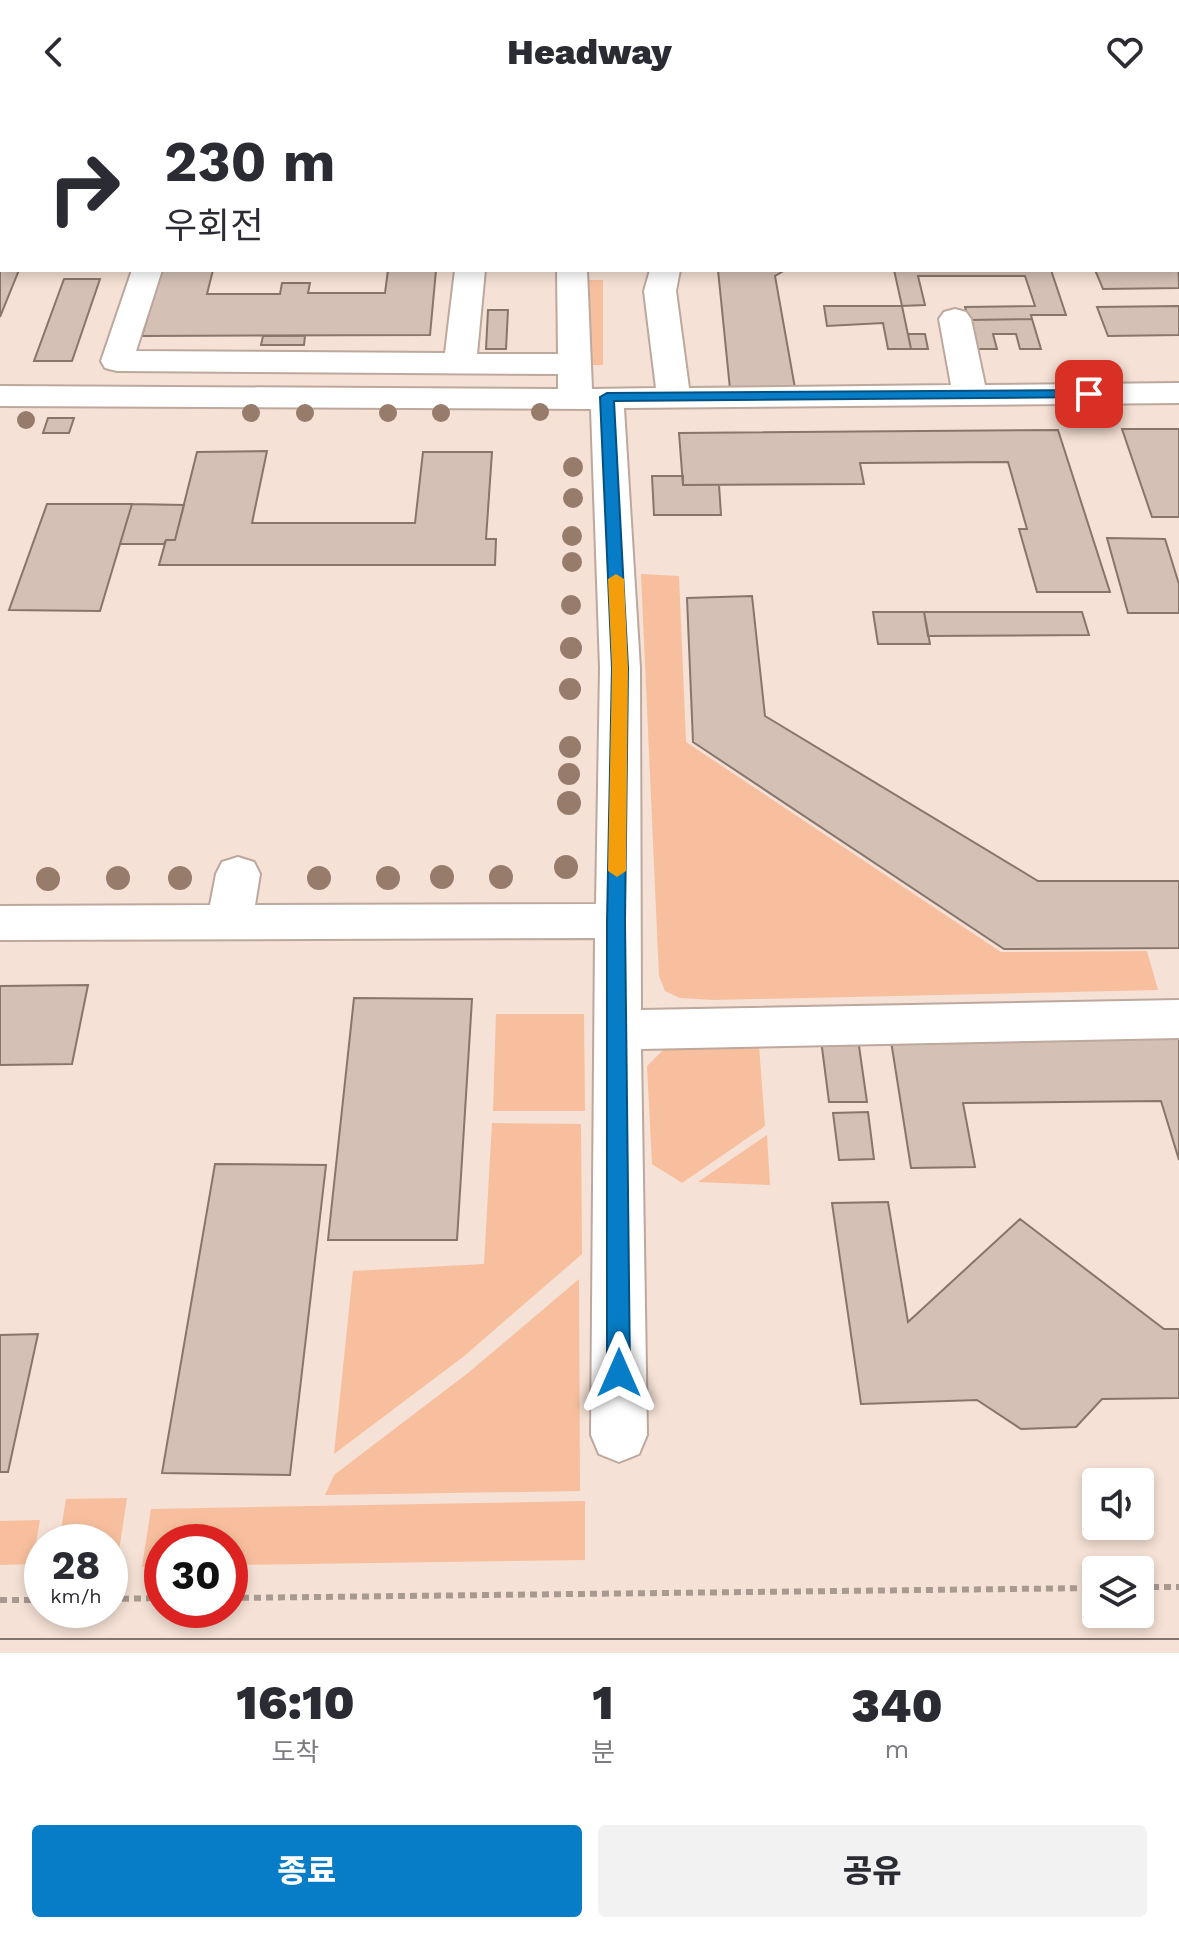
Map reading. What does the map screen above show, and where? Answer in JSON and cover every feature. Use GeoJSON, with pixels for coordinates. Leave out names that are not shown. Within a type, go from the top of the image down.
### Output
{"type":"FeatureCollection","features":[{"type":"Feature","properties":{"kind":"street"},"geometry":{"type":"LineString","coordinates":[[146,272],[117,361],[575,364]]}},
{"type":"Feature","properties":{"kind":"street"},"geometry":{"type":"LineString","coordinates":[[460,363],[470,272]]}},
{"type":"Feature","properties":{"kind":"street"},"geometry":{"type":"LineString","coordinates":[[572,272],[575,364],[591,398],[620,668],[616,921],[619,1435]]}},
{"type":"Feature","properties":{"kind":"street"},"geometry":{"type":"LineString","coordinates":[[665,272],[660,291],[674,396]]}},
{"type":"Feature","properties":{"kind":"street"},"geometry":{"type":"LineString","coordinates":[[955,319],[970,395]]}},
{"type":"Feature","properties":{"kind":"street"},"geometry":{"type":"LineString","coordinates":[[0,396],[591,398],[1179,393]]}},
{"type":"Feature","properties":{"kind":"street"},"geometry":{"type":"LineString","coordinates":[[229,922],[238,874]]}},
{"type":"Feature","properties":{"kind":"street"},"geometry":{"type":"LineString","coordinates":[[0,923],[616,921]]}},
{"type":"Feature","properties":{"kind":"street"},"geometry":{"type":"LineString","coordinates":[[617,1030],[1179,1019]]}},
{"type":"Feature","properties":{"kind":"path"},"geometry":{"type":"LineString","coordinates":[[1154,1587],[1179,1587]]}},
{"type":"Feature","properties":{"kind":"path"},"geometry":{"type":"LineString","coordinates":[[248,1598],[1082,1588]]}},
{"type":"Feature","properties":{"kind":"path"},"geometry":{"type":"LineString","coordinates":[[0,1600],[24,1600]]}},
{"type":"Feature","properties":{"kind":"shaded area"},"geometry":{"type":"Polygon","coordinates":[[[587,280],[603,280],[603,365],[587,365],[587,280]]]}},
{"type":"Feature","properties":{"kind":"shaded area"},"geometry":{"type":"Polygon","coordinates":[[[641,574],[679,576],[686,742],[1001,952],[1147,951],[1158,990],[713,1000],[680,998],[665,991],[659,976],[641,574]]]}},
{"type":"Feature","properties":{"kind":"shaded area"},"geometry":{"type":"Polygon","coordinates":[[[496,1014],[584,1014],[585,1111],[493,1111],[496,1014]]]}},
{"type":"Feature","properties":{"kind":"shaded area"},"geometry":{"type":"Polygon","coordinates":[[[759,1046],[765,1126],[682,1183],[652,1164],[647,1066],[665,1048],[759,1046]]]}},
{"type":"Feature","properties":{"kind":"shaded area"},"geometry":{"type":"Polygon","coordinates":[[[492,1123],[581,1124],[582,1254],[463,1357],[334,1454],[353,1271],[484,1264],[492,1123]]]}},
{"type":"Feature","properties":{"kind":"shaded area"},"geometry":{"type":"Polygon","coordinates":[[[767,1135],[770,1185],[698,1182],[767,1135]]]}},
{"type":"Feature","properties":{"kind":"shaded area"},"geometry":{"type":"Polygon","coordinates":[[[579,1279],[580,1491],[325,1495],[334,1475],[468,1373],[579,1279]]]}},
{"type":"Feature","properties":{"kind":"shaded area"},"geometry":{"type":"Polygon","coordinates":[[[127,1498],[123,1524],[62,1524],[66,1499],[127,1498]]]}},
{"type":"Feature","properties":{"kind":"shaded area"},"geometry":{"type":"Polygon","coordinates":[[[585,1501],[585,1560],[248,1565],[248,1524],[149,1524],[151,1509],[585,1501]]]}},
{"type":"Feature","properties":{"kind":"shaded area"},"geometry":{"type":"Polygon","coordinates":[[[40,1520],[39,1524],[24,1524],[24,1564],[0,1565],[0,1521],[40,1520]]]}},
{"type":"Feature","properties":{"kind":"building"},"geometry":{"type":"Polygon","coordinates":[[[0,272],[18,272],[0,317],[0,272]]]}},
{"type":"Feature","properties":{"kind":"building"},"geometry":{"type":"Polygon","coordinates":[[[161,272],[212,272],[207,294],[280,294],[282,283],[310,283],[308,293],[385,293],[388,272],[436,272],[430,335],[142,336],[161,272]]]}},
{"type":"Feature","properties":{"kind":"building"},"geometry":{"type":"Polygon","coordinates":[[[718,272],[782,272],[775,276],[795,388],[730,389],[718,272]]]}},
{"type":"Feature","properties":{"kind":"building"},"geometry":{"type":"Polygon","coordinates":[[[894,272],[1052,272],[1066,315],[969,320],[965,307],[1035,306],[1025,276],[918,276],[925,305],[902,306],[894,272]]]}},
{"type":"Feature","properties":{"kind":"building"},"geometry":{"type":"Polygon","coordinates":[[[1096,272],[1179,272],[1179,288],[1103,289],[1096,272]]]}},
{"type":"Feature","properties":{"kind":"building"},"geometry":{"type":"Polygon","coordinates":[[[64,279],[100,279],[72,361],[34,361],[64,279]]]}},
{"type":"Feature","properties":{"kind":"building"},"geometry":{"type":"Polygon","coordinates":[[[824,306],[902,306],[911,349],[888,349],[883,323],[827,326],[824,306]]]}},
{"type":"Feature","properties":{"kind":"building"},"geometry":{"type":"Polygon","coordinates":[[[1179,306],[1179,335],[1108,336],[1097,307],[1179,306]]]}},
{"type":"Feature","properties":{"kind":"building"},"geometry":{"type":"Polygon","coordinates":[[[488,310],[508,310],[506,349],[486,349],[488,310]]]}},
{"type":"Feature","properties":{"kind":"building"},"geometry":{"type":"Polygon","coordinates":[[[1032,319],[1041,349],[1020,349],[1016,334],[993,334],[997,349],[976,349],[969,320],[1032,319]]]}},
{"type":"Feature","properties":{"kind":"building"},"geometry":{"type":"Polygon","coordinates":[[[908,334],[925,334],[928,349],[911,349],[908,334]]]}},
{"type":"Feature","properties":{"kind":"building"},"geometry":{"type":"Polygon","coordinates":[[[263,336],[305,336],[304,345],[261,345],[263,336]]]}},
{"type":"Feature","properties":{"kind":"building"},"geometry":{"type":"Polygon","coordinates":[[[48,418],[74,418],[69,433],[43,433],[48,418]]]}},
{"type":"Feature","properties":{"kind":"building"},"geometry":{"type":"Polygon","coordinates":[[[1122,429],[1179,429],[1179,517],[1152,517],[1122,429]]]}},
{"type":"Feature","properties":{"kind":"building"},"geometry":{"type":"Polygon","coordinates":[[[1058,430],[1110,592],[1037,592],[1019,529],[1027,529],[1008,462],[860,463],[864,484],[683,485],[679,433],[1058,430]]]}},
{"type":"Feature","properties":{"kind":"building"},"geometry":{"type":"Polygon","coordinates":[[[267,451],[252,523],[415,523],[423,452],[492,452],[486,539],[496,539],[495,565],[159,565],[166,540],[175,540],[197,452],[267,451]]]}},
{"type":"Feature","properties":{"kind":"building"},"geometry":{"type":"Polygon","coordinates":[[[652,476],[683,476],[683,485],[719,485],[721,515],[654,515],[652,476]]]}},
{"type":"Feature","properties":{"kind":"building"},"geometry":{"type":"Polygon","coordinates":[[[47,504],[132,504],[100,611],[9,610],[47,504]]]}},
{"type":"Feature","properties":{"kind":"building"},"geometry":{"type":"Polygon","coordinates":[[[132,504],[184,505],[175,540],[166,540],[164,544],[120,544],[132,504]]]}},
{"type":"Feature","properties":{"kind":"building"},"geometry":{"type":"Polygon","coordinates":[[[1107,538],[1165,539],[1179,584],[1179,613],[1128,613],[1107,538]]]}},
{"type":"Feature","properties":{"kind":"building"},"geometry":{"type":"Polygon","coordinates":[[[752,596],[765,716],[1038,881],[1179,881],[1179,948],[1004,949],[693,742],[687,598],[752,596]]]}},
{"type":"Feature","properties":{"kind":"building"},"geometry":{"type":"Polygon","coordinates":[[[873,612],[924,612],[930,644],[878,644],[873,612]]]}},
{"type":"Feature","properties":{"kind":"building"},"geometry":{"type":"Polygon","coordinates":[[[924,612],[1082,612],[1089,635],[928,636],[924,612]]]}},
{"type":"Feature","properties":{"kind":"building"},"geometry":{"type":"Polygon","coordinates":[[[88,985],[72,1064],[0,1065],[0,986],[88,985]]]}},
{"type":"Feature","properties":{"kind":"building"},"geometry":{"type":"Polygon","coordinates":[[[354,998],[472,999],[457,1240],[328,1240],[354,998]]]}},
{"type":"Feature","properties":{"kind":"building"},"geometry":{"type":"Polygon","coordinates":[[[1179,1038],[1179,1160],[1161,1101],[963,1103],[975,1167],[911,1168],[891,1041],[1179,1038]]]}},
{"type":"Feature","properties":{"kind":"building"},"geometry":{"type":"Polygon","coordinates":[[[858,1039],[867,1102],[829,1102],[821,1040],[858,1039]]]}},
{"type":"Feature","properties":{"kind":"building"},"geometry":{"type":"Polygon","coordinates":[[[868,1112],[874,1159],[839,1160],[833,1113],[868,1112]]]}},
{"type":"Feature","properties":{"kind":"building"},"geometry":{"type":"Polygon","coordinates":[[[215,1164],[326,1165],[290,1475],[162,1473],[215,1164]]]}},
{"type":"Feature","properties":{"kind":"building"},"geometry":{"type":"Polygon","coordinates":[[[888,1202],[908,1322],[1020,1219],[1164,1329],[1179,1329],[1179,1398],[1102,1399],[1076,1427],[1021,1429],[977,1400],[861,1404],[832,1203],[888,1202]]]}},
{"type":"Feature","properties":{"kind":"building"},"geometry":{"type":"Polygon","coordinates":[[[38,1334],[8,1472],[0,1472],[0,1335],[38,1334]]]}},
{"type":"Feature","properties":{"kind":"tram line"},"geometry":{"type":"LineString","coordinates":[[0,1639],[1179,1639]]}},
{"type":"Feature","properties":{"kind":"slow traffic"},"geometry":{"type":"LineString","coordinates":[[616,579],[620,668],[617,871]]}},
{"type":"Feature","properties":{"kind":"route"},"geometry":{"type":"LineString","coordinates":[[619,1373],[616,921],[620,668],[607,397],[1089,394]]}}]}
